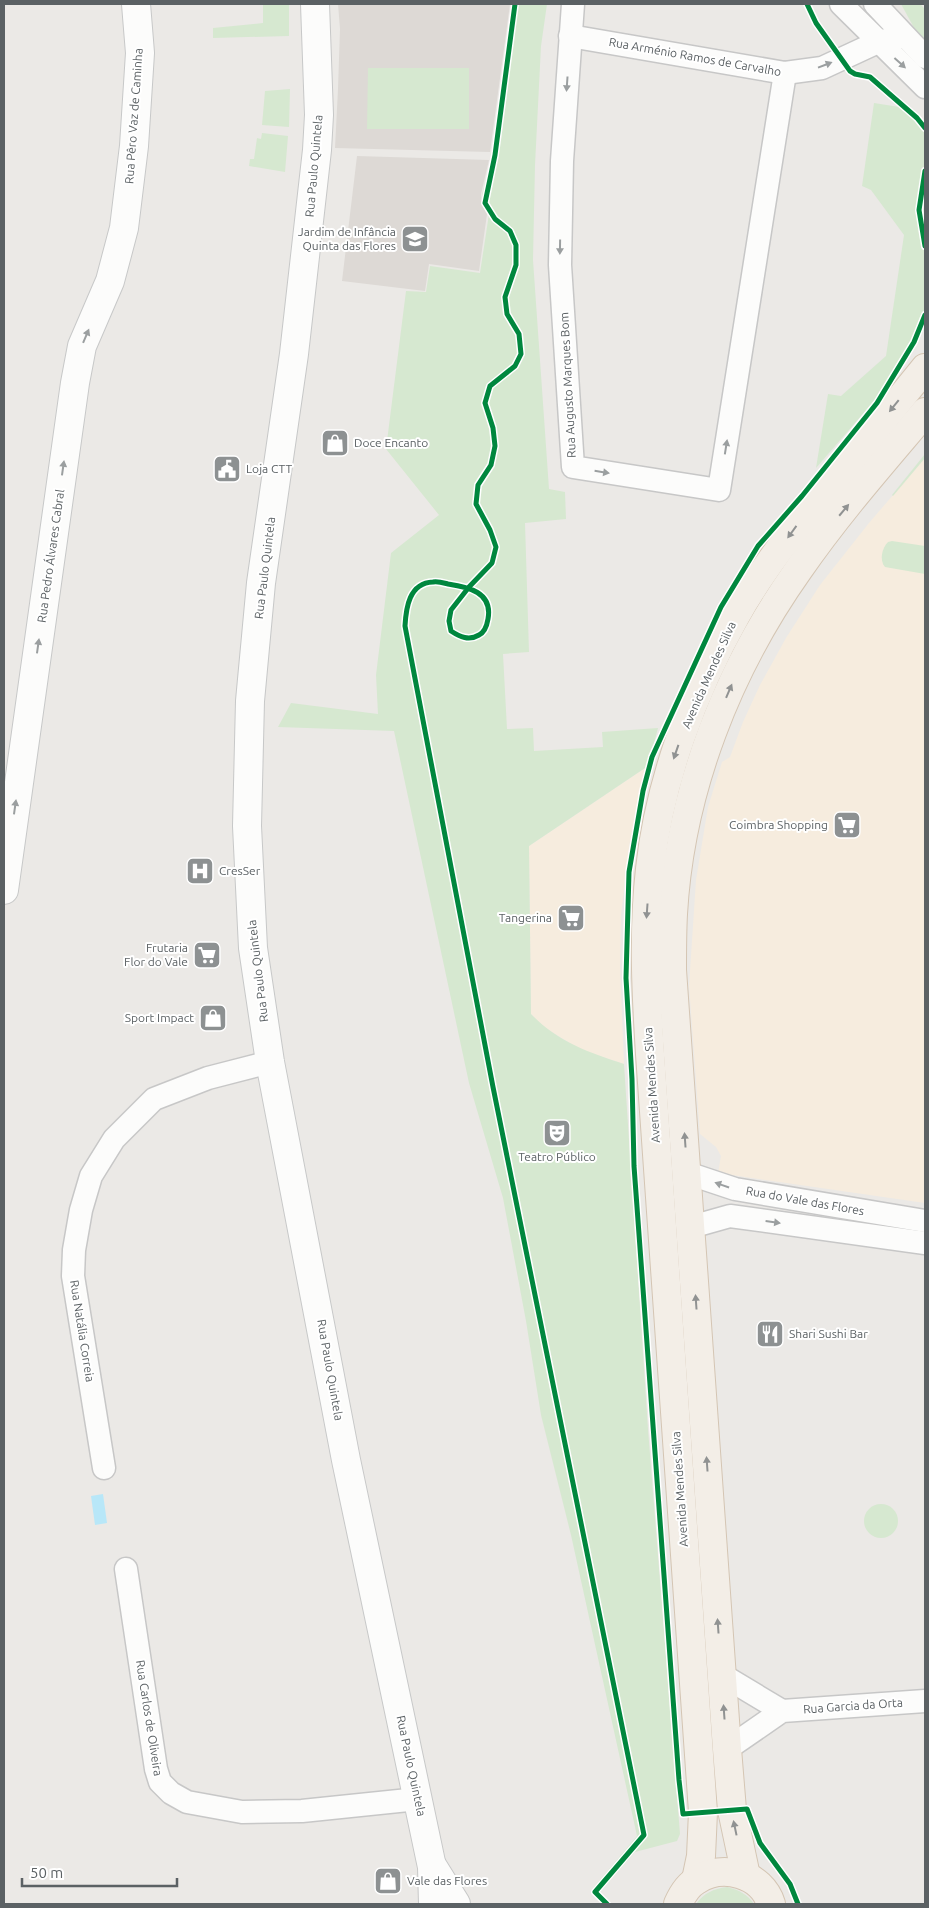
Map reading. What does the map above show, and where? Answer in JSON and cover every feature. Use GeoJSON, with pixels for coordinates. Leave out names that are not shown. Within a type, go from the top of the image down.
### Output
{"type":"FeatureCollection","features":[{"type":"Feature","properties":{"kind":"main road","name":"Avenida Mendes Silva"},"geometry":{"type":"LineString","coordinates":[[678,1904],[681,1896],[696,1880],[701,1856],[703,1812],[650,1054],[646,978],[646,928],[650,868],[656,831],[671,768],[685,725],[710,667],[736,615],[769,564],[805,515],[925,368]]}},
{"type":"Feature","properties":{"kind":"main road","name":"Avenida Mendes Silva"},"geometry":{"type":"LineString","coordinates":[[746,1876],[732,1810],[727,1749],[672,970],[673,913],[680,849],[695,783],[716,721],[737,673],[779,599],[816,545],[925,412]]}},
{"type":"Feature","properties":{"kind":"main road"},"geometry":{"type":"LineString","coordinates":[[696,1880],[712,1873],[730,1871],[746,1876],[760,1885],[771,1904]]}},
{"type":"Feature","properties":{"kind":"street","name":"Rua Pêro Vaz de Caminha"},"geometry":{"type":"LineString","coordinates":[[124,228],[134,146],[140,53],[136,4]]}},
{"type":"Feature","properties":{"kind":"street","name":"Rua Paulo Quintela"},"geometry":{"type":"LineString","coordinates":[[315,4],[319,106],[317,150],[294,354],[261,583],[250,701],[247,826],[253,948],[270,1062],[346,1460],[432,1867],[433,1904]]}},
{"type":"Feature","properties":{"kind":"street","name":"Rua Augusto Marques Bom"},"geometry":{"type":"LineString","coordinates":[[573,4],[562,161],[560,265],[573,467],[719,490],[785,73]]}},
{"type":"Feature","properties":{"kind":"street"},"geometry":{"type":"LineString","coordinates":[[841,4],[925,88]]}},
{"type":"Feature","properties":{"kind":"street"},"geometry":{"type":"LineString","coordinates":[[875,4],[925,57]]}},
{"type":"Feature","properties":{"kind":"street","name":"Rua Arménio Ramos de Carvalho"},"geometry":{"type":"LineString","coordinates":[[570,36],[785,73],[822,68],[878,42],[904,36]]}},
{"type":"Feature","properties":{"kind":"street","name":"Rua Pedro Álvares Cabral"},"geometry":{"type":"LineString","coordinates":[[4,890],[75,383],[82,346],[110,281],[124,228]]}},
{"type":"Feature","properties":{"kind":"street","name":"Rua Natália Correia"},"geometry":{"type":"LineString","coordinates":[[104,1468],[73,1276],[74,1250],[80,1210],[91,1176],[114,1138],[154,1099],[208,1078],[270,1062]]}},
{"type":"Feature","properties":{"kind":"street","name":"Rua do Vale das Flores"},"geometry":{"type":"LineString","coordinates":[[687,1173],[736,1189],[925,1221]]}},
{"type":"Feature","properties":{"kind":"street","name":"Rua do Vale das Flores"},"geometry":{"type":"LineString","coordinates":[[691,1227],[730,1216],[925,1243]]}},
{"type":"Feature","properties":{"kind":"street","name":"Rua Carlos de Oliveira"},"geometry":{"type":"LineString","coordinates":[[126,1569],[156,1769],[160,1782],[171,1793],[187,1802],[242,1812],[271,1810],[302,1811],[418,1799]]}},
{"type":"Feature","properties":{"kind":"street"},"geometry":{"type":"LineString","coordinates":[[722,1675],[782,1711],[727,1749]]}},
{"type":"Feature","properties":{"kind":"street","name":"Rua Garcia da Orta"},"geometry":{"type":"LineString","coordinates":[[782,1711],[925,1701]]}},
{"type":"Feature","properties":{"kind":"street","name":"Rua Paulo Quintela"},"geometry":{"type":"LineString","coordinates":[[432,1867],[456,1904]]}},
{"type":"Feature","properties":{"kind":"shaded area"},"geometry":{"type":"Polygon","coordinates":[[[338,4],[510,4],[490,152],[335,148],[340,29],[338,4]]]}},
{"type":"Feature","properties":{"kind":"shaded area","name":"Jardim de Infância Quinta das Flores"},"geometry":{"type":"Polygon","coordinates":[[[357,156],[489,160],[481,194],[482,205],[487,214],[479,271],[429,264],[425,291],[342,281],[357,156]]]}},
{"type":"Feature","properties":{"kind":"shaded area","name":"Coimbra Shopping"},"geometry":{"type":"Polygon","coordinates":[[[925,458],[925,1203],[718,1173],[721,1156],[716,1147],[700,1134],[689,986],[696,880],[708,807],[722,762],[730,757],[760,685],[786,638],[820,585],[869,523],[925,458]]]}},
{"type":"Feature","properties":{"kind":"shaded area"},"geometry":{"type":"Polygon","coordinates":[[[648,766],[630,841],[621,915],[620,967],[624,1064],[581,1050],[542,1026],[531,1014],[529,846],[648,766]]]}},
{"type":"Feature","properties":{"kind":"green space"},"geometry":{"type":"Polygon","coordinates":[[[289,4],[289,36],[213,38],[213,28],[263,23],[263,5],[289,4]]]}},
{"type":"Feature","properties":{"kind":"green space"},"geometry":{"type":"Polygon","coordinates":[[[512,4],[547,4],[541,46],[535,165],[533,260],[549,489],[565,492],[566,519],[525,523],[529,652],[503,654],[507,729],[533,728],[534,751],[603,747],[602,732],[658,728],[648,766],[529,846],[531,1014],[552,1032],[574,1045],[624,1064],[648,1429],[680,1834],[677,1841],[635,1852],[600,1892],[594,1887],[637,1836],[571,1535],[541,1415],[503,1198],[469,1083],[394,731],[278,727],[291,703],[378,714],[376,675],[391,553],[439,515],[386,449],[406,291],[426,292],[430,266],[480,273],[489,214],[483,204],[482,195],[491,160],[512,4]]]}},
{"type":"Feature","properties":{"kind":"green space"},"geometry":{"type":"Polygon","coordinates":[[[901,4],[920,4],[925,9],[925,39],[918,35],[901,4]]]}},
{"type":"Feature","properties":{"kind":"green space"},"geometry":{"type":"Polygon","coordinates":[[[368,68],[469,68],[469,129],[367,129],[368,68]]]}},
{"type":"Feature","properties":{"kind":"green space"},"geometry":{"type":"Polygon","coordinates":[[[290,89],[289,127],[262,125],[265,91],[290,89]]]}},
{"type":"Feature","properties":{"kind":"green space"},"geometry":{"type":"Polygon","coordinates":[[[874,103],[912,109],[925,129],[925,191],[921,209],[925,233],[925,319],[910,354],[874,401],[816,468],[828,394],[841,396],[886,356],[904,235],[871,190],[862,186],[874,103]]]}},
{"type":"Feature","properties":{"kind":"green space"},"geometry":{"type":"Polygon","coordinates":[[[262,133],[288,136],[285,172],[249,166],[250,159],[254,159],[257,138],[261,139],[262,133]]]}},
{"type":"Feature","properties":{"kind":"green space"},"geometry":{"type":"Polygon","coordinates":[[[925,454],[925,458],[893,496],[892,495],[925,454]]]}},
{"type":"Feature","properties":{"kind":"green space"},"geometry":{"type":"Polygon","coordinates":[[[888,542],[925,546],[925,574],[885,567],[882,561],[883,551],[888,542]]]}},
{"type":"Feature","properties":{"kind":"green space"},"geometry":{"type":"Polygon","coordinates":[[[881,1504],[888,1505],[893,1509],[897,1514],[897,1528],[893,1533],[888,1537],[881,1538],[874,1537],[869,1533],[865,1528],[864,1521],[865,1514],[869,1509],[874,1505],[881,1504]]]}},
{"type":"Feature","properties":{"kind":"green space"},"geometry":{"type":"Polygon","coordinates":[[[727,1887],[742,1893],[754,1904],[696,1904],[709,1892],[727,1887]]]}},
{"type":"Feature","properties":{"kind":"water"},"geometry":{"type":"Polygon","coordinates":[[[103,1494],[107,1523],[95,1525],[91,1496],[103,1494]]]}},
{"type":"Feature","properties":{"kind":"cycle path"},"geometry":{"type":"LineString","coordinates":[[515,4],[495,155],[485,203],[495,219],[510,231],[516,245],[516,265],[505,297],[507,314],[519,334],[521,354],[515,366],[490,386],[485,403],[493,428],[495,446],[491,465],[478,485],[476,504],[490,530],[496,547],[492,563],[469,587],[451,610],[449,621],[451,631],[468,638],[475,637],[483,632],[488,619],[489,610],[487,603],[477,592],[471,589],[463,587],[435,582],[425,583],[414,592],[408,604],[405,626],[493,1087],[644,1835],[595,1892],[607,1904]]}},
{"type":"Feature","properties":{"kind":"cycle path"},"geometry":{"type":"LineString","coordinates":[[807,4],[816,23],[850,71],[870,77],[917,118],[925,128]]}},
{"type":"Feature","properties":{"kind":"cycle path"},"geometry":{"type":"LineString","coordinates":[[925,171],[919,210],[925,246]]}},
{"type":"Feature","properties":{"kind":"cycle path"},"geometry":{"type":"LineString","coordinates":[[798,1904],[790,1884],[760,1843],[747,1809],[683,1814],[634,1166],[632,1079],[626,978],[629,872],[643,791],[652,757],[721,607],[758,546],[802,496],[877,403],[914,342],[925,315]]}},
{"type":"Feature","properties":{"kind":"place","name":"Jardim de Infância Quinta das Flores"},"geometry":{"type":"Point","coordinates":[415,239]}},
{"type":"Feature","properties":{"kind":"place","name":"Doce Encanto"},"geometry":{"type":"Point","coordinates":[335,443]}},
{"type":"Feature","properties":{"kind":"place","name":"Loja CTT"},"geometry":{"type":"Point","coordinates":[227,469]}},
{"type":"Feature","properties":{"kind":"place","name":"Coimbra Shopping"},"geometry":{"type":"Point","coordinates":[847,825]}},
{"type":"Feature","properties":{"kind":"place","name":"CresSer"},"geometry":{"type":"Point","coordinates":[200,871]}},
{"type":"Feature","properties":{"kind":"place","name":"Tangerina"},"geometry":{"type":"Point","coordinates":[571,918]}},
{"type":"Feature","properties":{"kind":"place","name":"Frutaria Flor do Vale"},"geometry":{"type":"Point","coordinates":[207,955]}},
{"type":"Feature","properties":{"kind":"place","name":"Sport Impact"},"geometry":{"type":"Point","coordinates":[213,1018]}},
{"type":"Feature","properties":{"kind":"place","name":"Teatro Público"},"geometry":{"type":"Point","coordinates":[557,1133]}},
{"type":"Feature","properties":{"kind":"place","name":"Shari Sushi Bar"},"geometry":{"type":"Point","coordinates":[770,1334]}},
{"type":"Feature","properties":{"kind":"place","name":"Vale das Flores"},"geometry":{"type":"Point","coordinates":[388,1881]}}]}
